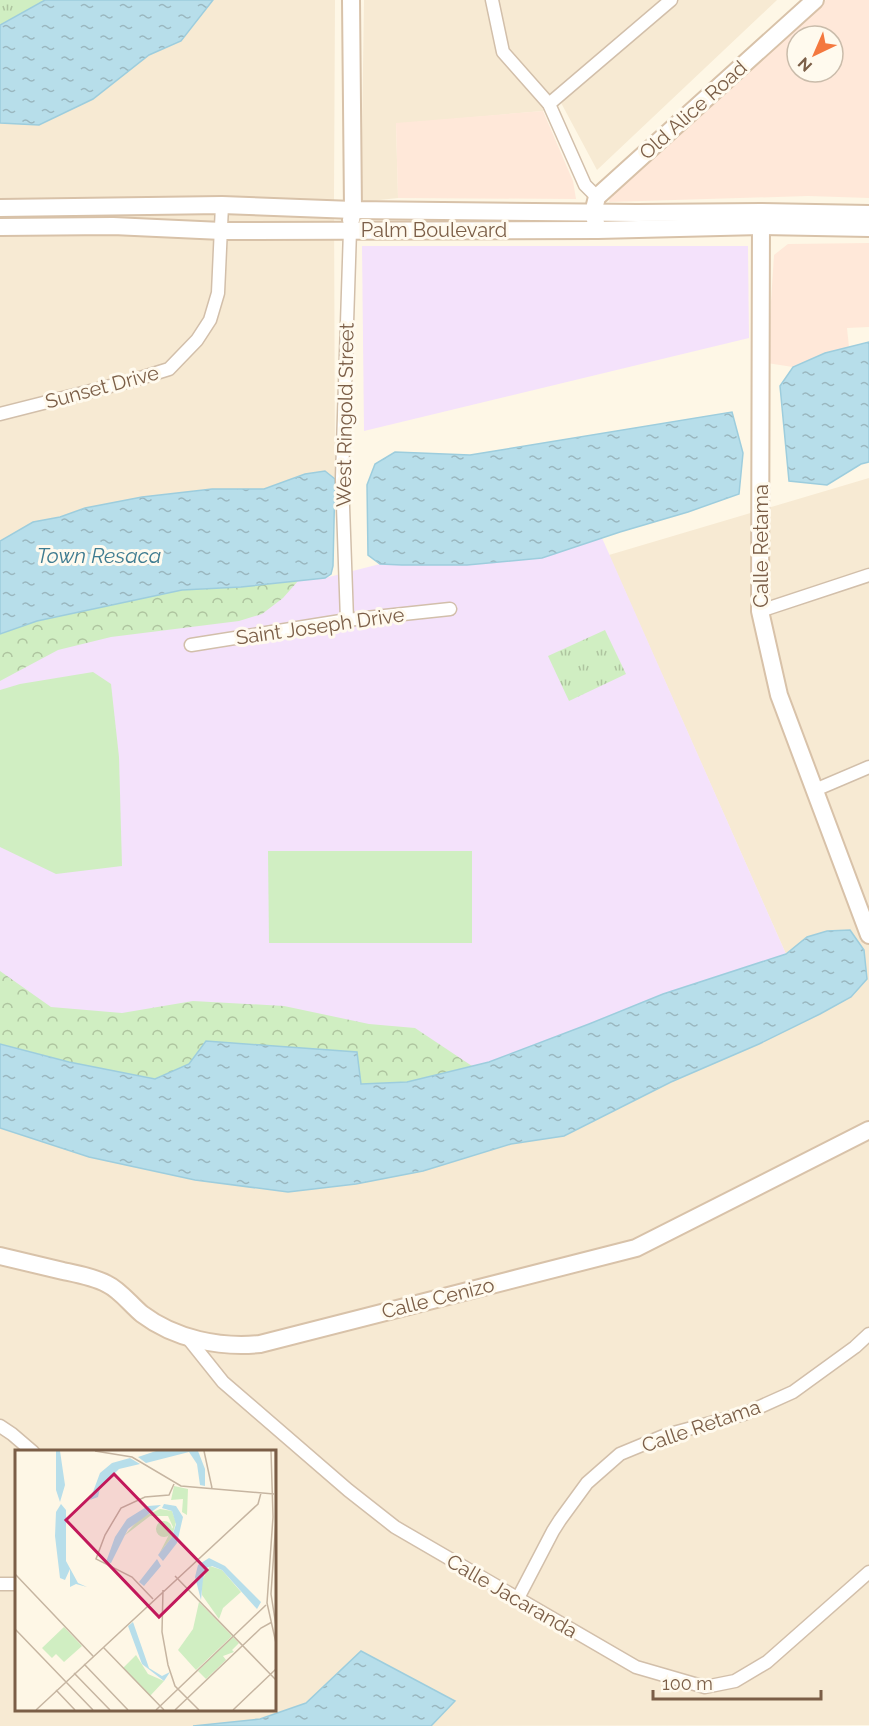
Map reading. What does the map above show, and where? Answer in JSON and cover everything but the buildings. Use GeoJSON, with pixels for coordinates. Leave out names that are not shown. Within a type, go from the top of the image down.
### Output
{"type":"FeatureCollection","features":[{"type":"Feature","properties":{"kind":"main road","name":"West Ringold Street"},"geometry":{"type":"LineString","coordinates":[[350,230],[352,210],[351,0]]}},
{"type":"Feature","properties":{"kind":"main road","name":"Old Alice Road"},"geometry":{"type":"LineString","coordinates":[[595,205],[815,0]]}},
{"type":"Feature","properties":{"kind":"main road","name":"Palm Boulevard"},"geometry":{"type":"LineString","coordinates":[[0,208],[222,205],[352,210],[595,205],[869,228]]}},
{"type":"Feature","properties":{"kind":"main road"},"geometry":{"type":"LineString","coordinates":[[595,205],[598,230]]}},
{"type":"Feature","properties":{"kind":"main road","name":"Palm Boulevard"},"geometry":{"type":"LineString","coordinates":[[0,227],[113,226],[222,231],[598,230],[869,214]]}},
{"type":"Feature","properties":{"kind":"main road","name":"Calle Retama"},"geometry":{"type":"LineString","coordinates":[[761,219],[760,611],[779,695],[869,935]]}},
{"type":"Feature","properties":{"kind":"main road","name":"Calle Cenizo"},"geometry":{"type":"LineString","coordinates":[[0,1256],[82,1275],[108,1284],[144,1315],[187,1336],[214,1344],[238,1346],[260,1344],[636,1248],[869,1130]]}},
{"type":"Feature","properties":{"kind":"street"},"geometry":{"type":"LineString","coordinates":[[492,0],[503,52],[549,104],[595,205]]}},
{"type":"Feature","properties":{"kind":"street"},"geometry":{"type":"LineString","coordinates":[[549,104],[665,2]]}},
{"type":"Feature","properties":{"kind":"street","name":"Sunset Drive"},"geometry":{"type":"LineString","coordinates":[[0,414],[169,369],[196,340],[210,320],[218,293],[222,205]]}},
{"type":"Feature","properties":{"kind":"street","name":"West Ringold Street"},"geometry":{"type":"LineString","coordinates":[[348,620],[342,478],[350,230]]}},
{"type":"Feature","properties":{"kind":"street"},"geometry":{"type":"LineString","coordinates":[[760,611],[869,575]]}},
{"type":"Feature","properties":{"kind":"street","name":"Saint Joseph Drive"},"geometry":{"type":"LineString","coordinates":[[191,645],[348,620],[450,609]]}},
{"type":"Feature","properties":{"kind":"street"},"geometry":{"type":"LineString","coordinates":[[815,790],[869,767]]}},
{"type":"Feature","properties":{"kind":"street","name":"Calle Retama"},"geometry":{"type":"LineString","coordinates":[[518,1600],[553,1531],[587,1483],[620,1454],[666,1435],[744,1414],[794,1392],[869,1334]]}},
{"type":"Feature","properties":{"kind":"street","name":"Calle Jacaranda"},"geometry":{"type":"LineString","coordinates":[[187,1336],[223,1382],[348,1490],[395,1527],[636,1667],[705,1687],[735,1681],[767,1662],[869,1572]]}},
{"type":"Feature","properties":{"kind":"street"},"geometry":{"type":"LineString","coordinates":[[0,1426],[31,1450]]}},
{"type":"Feature","properties":{"kind":"shaded area"},"geometry":{"type":"Polygon","coordinates":[[[213,0],[335,0],[335,479],[325,471],[305,474],[264,489],[212,489],[142,497],[85,508],[60,517],[33,522],[0,541],[0,123],[39,125],[93,99],[149,55],[181,41],[213,0]]]}},
{"type":"Feature","properties":{"kind":"shaded area"},"geometry":{"type":"Polygon","coordinates":[[[364,0],[777,0],[597,170],[559,99],[543,111],[396,124],[398,198],[361,202],[364,0]]]}},
{"type":"Feature","properties":{"kind":"shaded area"},"geometry":{"type":"Polygon","coordinates":[[[826,0],[869,0],[869,198],[808,196],[609,202],[611,193],[785,37],[785,84],[845,84],[845,24],[799,24],[826,0]]]}},
{"type":"Feature","properties":{"kind":"shaded area"},"geometry":{"type":"Polygon","coordinates":[[[543,111],[573,181],[576,199],[398,198],[396,123],[543,111]]]}},
{"type":"Feature","properties":{"kind":"shaded area"},"geometry":{"type":"Polygon","coordinates":[[[869,243],[869,327],[847,328],[849,347],[825,353],[793,367],[767,363],[774,255],[788,244],[869,243]]]}},
{"type":"Feature","properties":{"kind":"shaded area"},"geometry":{"type":"Polygon","coordinates":[[[362,246],[748,246],[749,338],[364,431],[362,246]]]}},
{"type":"Feature","properties":{"kind":"shaded area"},"geometry":{"type":"Polygon","coordinates":[[[869,478],[869,1725],[431,1726],[455,1701],[361,1651],[306,1703],[260,1719],[193,1726],[0,1726],[0,1128],[89,1157],[195,1180],[288,1192],[356,1184],[423,1171],[511,1144],[564,1136],[671,1082],[759,1044],[851,997],[807,937],[786,954],[609,555],[869,478]]]}},
{"type":"Feature","properties":{"kind":"shaded area"},"geometry":{"type":"Polygon","coordinates":[[[602,538],[786,954],[663,994],[489,1062],[407,1082],[0,1044],[0,634],[241,587],[325,578],[380,564],[467,565],[542,558],[602,538]]]}},
{"type":"Feature","properties":{"kind":"green space"},"geometry":{"type":"Polygon","coordinates":[[[0,0],[45,0],[0,25],[0,0]]]}},
{"type":"Feature","properties":{"kind":"green space"},"geometry":{"type":"Polygon","coordinates":[[[298,581],[283,598],[262,614],[239,621],[111,637],[58,650],[0,681],[0,634],[37,621],[182,590],[298,581]]]}},
{"type":"Feature","properties":{"kind":"green space"},"geometry":{"type":"Polygon","coordinates":[[[605,630],[626,674],[569,701],[548,656],[605,630]]]}},
{"type":"Feature","properties":{"kind":"green space"},"geometry":{"type":"Polygon","coordinates":[[[93,672],[111,684],[119,757],[122,866],[56,874],[0,847],[0,690],[20,684],[93,672]]]}},
{"type":"Feature","properties":{"kind":"green space"},"geometry":{"type":"Polygon","coordinates":[[[268,851],[472,851],[472,943],[269,943],[268,851]]]}},
{"type":"Feature","properties":{"kind":"green space"},"geometry":{"type":"Polygon","coordinates":[[[0,971],[51,1007],[122,1013],[193,1001],[284,1006],[369,1024],[415,1028],[472,1066],[407,1082],[361,1084],[189,1064],[155,1079],[69,1062],[0,1044],[0,971]]]}},
{"type":"Feature","properties":{"kind":"water"},"geometry":{"type":"Polygon","coordinates":[[[45,0],[213,0],[181,41],[149,55],[93,99],[39,125],[0,123],[0,25],[45,0]]]}},
{"type":"Feature","properties":{"kind":"water"},"geometry":{"type":"Polygon","coordinates":[[[869,342],[869,462],[861,464],[827,485],[789,481],[780,386],[793,367],[825,353],[869,342]]]}},
{"type":"Feature","properties":{"kind":"water"},"geometry":{"type":"Polygon","coordinates":[[[732,412],[743,453],[739,494],[542,558],[467,565],[402,565],[380,564],[368,555],[367,485],[375,464],[395,452],[470,455],[732,412]]]}},
{"type":"Feature","properties":{"kind":"water","name":"Town Resaca"},"geometry":{"type":"Polygon","coordinates":[[[325,471],[335,479],[333,566],[331,574],[325,578],[241,587],[182,590],[37,621],[0,634],[0,541],[33,522],[60,517],[85,508],[142,497],[212,489],[264,489],[305,474],[325,471]]]}},
{"type":"Feature","properties":{"kind":"water"},"geometry":{"type":"Polygon","coordinates":[[[850,930],[864,950],[867,979],[851,997],[759,1044],[671,1082],[564,1136],[511,1144],[423,1171],[356,1184],[288,1192],[195,1180],[89,1157],[0,1128],[0,1044],[69,1062],[155,1079],[189,1064],[206,1041],[357,1052],[361,1084],[407,1082],[489,1062],[663,994],[786,954],[807,937],[827,931],[850,930]]]}},
{"type":"Feature","properties":{"kind":"water"},"geometry":{"type":"Polygon","coordinates":[[[361,1651],[455,1701],[431,1726],[193,1726],[260,1719],[306,1703],[361,1651]]]}}]}
